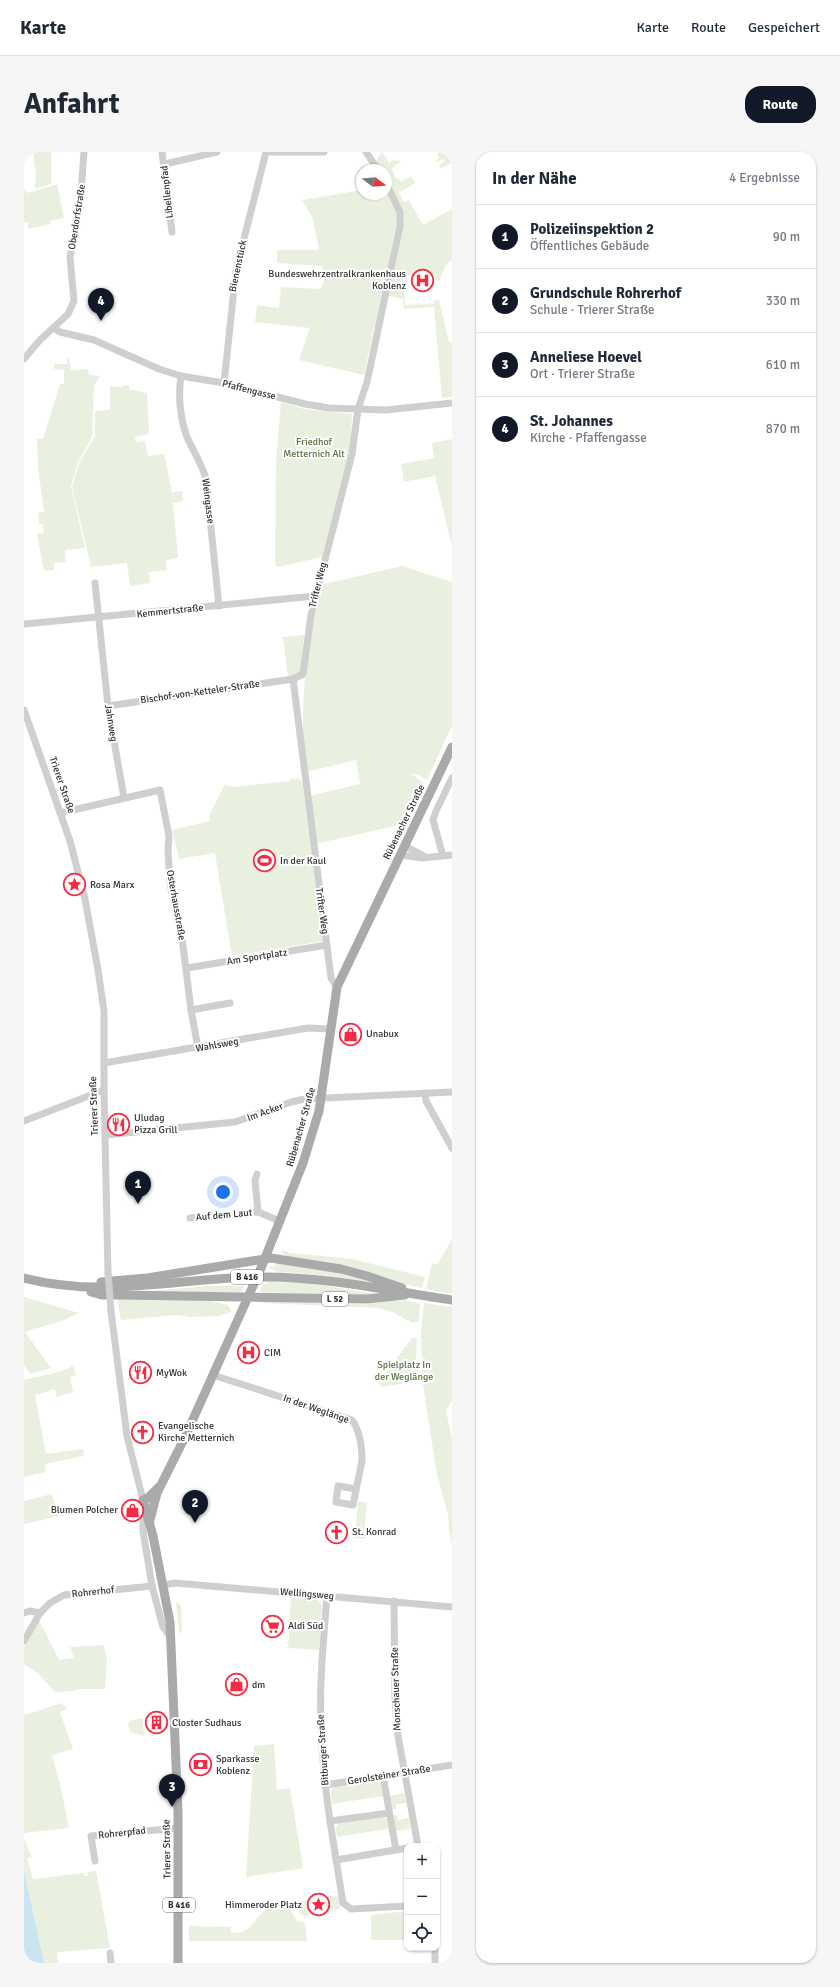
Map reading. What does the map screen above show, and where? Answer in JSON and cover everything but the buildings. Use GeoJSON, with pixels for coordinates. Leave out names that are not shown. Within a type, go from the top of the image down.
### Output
{"type":"FeatureCollection","features":[{"type":"Feature","properties":{"kind":"main road","name":"Rübenacher Straße"},"geometry":{"type":"LineString","coordinates":[[150,1523],[153,1506],[160,1486],[248,1298],[308,1150],[322,1099],[330,1029],[337,987],[452,747]]}},
{"type":"Feature","properties":{"kind":"main road"},"geometry":{"type":"LineString","coordinates":[[82,1288],[96,1283],[147,1278],[265,1258]]}},
{"type":"Feature","properties":{"kind":"main road","name":"L 52"},"geometry":{"type":"LineString","coordinates":[[265,1258],[281,1259],[355,1272],[394,1285],[412,1294]]}},
{"type":"Feature","properties":{"kind":"main road","name":"B 416"},"geometry":{"type":"LineString","coordinates":[[24,1278],[56,1285],[82,1288],[127,1288],[266,1277],[312,1279],[412,1294]]}},
{"type":"Feature","properties":{"kind":"main road","name":"B 416"},"geometry":{"type":"LineString","coordinates":[[82,1288],[102,1295],[248,1298]]}},
{"type":"Feature","properties":{"kind":"main road","name":"L 52"},"geometry":{"type":"LineString","coordinates":[[248,1298],[372,1299],[412,1294],[452,1300]]}},
{"type":"Feature","properties":{"kind":"main road","name":"Rübenacher Straße"},"geometry":{"type":"LineString","coordinates":[[143,1500],[160,1486]]}},
{"type":"Feature","properties":{"kind":"main road","name":"Trierer Straße"},"geometry":{"type":"LineString","coordinates":[[143,1500],[150,1523],[163,1585],[171,1638],[178,1828],[178,1963]]}},
{"type":"Feature","properties":{"kind":"street","name":"Oberdorfstraße"},"geometry":{"type":"LineString","coordinates":[[24,359],[68,314],[74,301],[70,257],[80,208],[84,152]]}},
{"type":"Feature","properties":{"kind":"street","name":"Libellenpfad"},"geometry":{"type":"LineString","coordinates":[[162,152],[165,164],[172,232]]}},
{"type":"Feature","properties":{"kind":"street"},"geometry":{"type":"LineString","coordinates":[[165,164],[205,153],[217,152]]}},
{"type":"Feature","properties":{"kind":"street","name":"Bienenstück"},"geometry":{"type":"LineString","coordinates":[[224,383],[236,270],[266,152]]}},
{"type":"Feature","properties":{"kind":"street"},"geometry":{"type":"LineString","coordinates":[[270,152],[324,152]]}},
{"type":"Feature","properties":{"kind":"street"},"geometry":{"type":"LineString","coordinates":[[366,152],[374,164]]}},
{"type":"Feature","properties":{"kind":"street","name":"Trifter Weg"},"geometry":{"type":"LineString","coordinates":[[337,987],[331,978],[303,770],[293,680],[303,674],[307,635],[315,596],[352,454],[358,410],[367,382],[401,215],[392,196]]}},
{"type":"Feature","properties":{"kind":"street","name":"Pfaffengasse"},"geometry":{"type":"LineString","coordinates":[[54,328],[60,332],[94,340],[123,354],[181,376],[224,383],[305,404],[329,408],[386,410],[452,403]]}},
{"type":"Feature","properties":{"kind":"street","name":"Weingasse"},"geometry":{"type":"LineString","coordinates":[[181,376],[180,399],[184,425],[187,436],[199,460],[206,479],[219,606]]}},
{"type":"Feature","properties":{"kind":"street","name":"Jahnweg"},"geometry":{"type":"LineString","coordinates":[[95,583],[97,618],[108,706],[124,798]]}},
{"type":"Feature","properties":{"kind":"street","name":"Kemmertstraße"},"geometry":{"type":"LineString","coordinates":[[24,624],[315,596]]}},
{"type":"Feature","properties":{"kind":"street","name":"Bischof-von-Ketteler-Straße"},"geometry":{"type":"LineString","coordinates":[[108,706],[293,680]]}},
{"type":"Feature","properties":{"kind":"street","name":"Trierer Straße"},"geometry":{"type":"LineString","coordinates":[[24,713],[60,813],[83,892],[98,970],[104,1011],[104,1090],[108,1273],[111,1311],[127,1436],[143,1500]]}},
{"type":"Feature","properties":{"kind":"street"},"geometry":{"type":"LineString","coordinates":[[443,856],[433,820],[452,778]]}},
{"type":"Feature","properties":{"kind":"street","name":"Osterhausstraße"},"geometry":{"type":"LineString","coordinates":[[124,798],[160,790],[169,836],[168,851],[170,884],[181,930],[187,968],[191,1010],[198,1048]]}},
{"type":"Feature","properties":{"kind":"street"},"geometry":{"type":"LineString","coordinates":[[60,813],[124,798]]}},
{"type":"Feature","properties":{"kind":"street"},"geometry":{"type":"LineString","coordinates":[[403,851],[410,858],[428,858],[452,855]]}},
{"type":"Feature","properties":{"kind":"street","name":"Am Sportplatz"},"geometry":{"type":"LineString","coordinates":[[187,968],[327,945]]}},
{"type":"Feature","properties":{"kind":"street"},"geometry":{"type":"LineString","coordinates":[[191,1010],[230,1003]]}},
{"type":"Feature","properties":{"kind":"street","name":"Wahlsweg"},"geometry":{"type":"LineString","coordinates":[[104,1063],[308,1028],[330,1029]]}},
{"type":"Feature","properties":{"kind":"street"},"geometry":{"type":"LineString","coordinates":[[24,1121],[104,1090]]}},
{"type":"Feature","properties":{"kind":"street","name":"Im Acker"},"geometry":{"type":"LineString","coordinates":[[106,1135],[235,1122],[291,1102],[452,1092]]}},
{"type":"Feature","properties":{"kind":"street"},"geometry":{"type":"LineString","coordinates":[[425,1093],[426,1101],[452,1148]]}},
{"type":"Feature","properties":{"kind":"street","name":"Auf dem Laut"},"geometry":{"type":"LineString","coordinates":[[257,1174],[255,1180],[258,1212]]}},
{"type":"Feature","properties":{"kind":"street","name":"Auf dem Laut"},"geometry":{"type":"LineString","coordinates":[[190,1218],[258,1212],[280,1221]]}},
{"type":"Feature","properties":{"kind":"street","name":"In der Weglänge"},"geometry":{"type":"LineString","coordinates":[[213,1375],[352,1420],[358,1432],[362,1456],[356,1489]]}},
{"type":"Feature","properties":{"kind":"street","name":"Trierer Straße"},"geometry":{"type":"LineString","coordinates":[[146,1509],[143,1521],[143,1531],[152,1586],[163,1627],[171,1638]]}},
{"type":"Feature","properties":{"kind":"street","name":"Wellingsweg"},"geometry":{"type":"LineString","coordinates":[[163,1585],[175,1583],[394,1601],[451,1608]]}},
{"type":"Feature","properties":{"kind":"street","name":"Rohrerhof"},"geometry":{"type":"LineString","coordinates":[[24,1641],[40,1613],[50,1603],[64,1595],[152,1586]]}},
{"type":"Feature","properties":{"kind":"street","name":"Bitburger Straße"},"geometry":{"type":"LineString","coordinates":[[327,1596],[320,1681],[322,1744],[325,1784],[342,1903],[351,1909],[404,1906]]}},
{"type":"Feature","properties":{"kind":"street","name":"Monschauer Straße"},"geometry":{"type":"LineString","coordinates":[[394,1601],[395,1702],[398,1736],[417,1843]]}},
{"type":"Feature","properties":{"kind":"street"},"geometry":{"type":"LineString","coordinates":[[24,1613],[30,1611],[40,1613]]}},
{"type":"Feature","properties":{"kind":"street","name":"Gerolsteiner Straße"},"geometry":{"type":"LineString","coordinates":[[325,1784],[405,1774],[452,1765]]}},
{"type":"Feature","properties":{"kind":"street"},"geometry":{"type":"LineString","coordinates":[[383,1776],[396,1850]]}},
{"type":"Feature","properties":{"kind":"street"},"geometry":{"type":"LineString","coordinates":[[330,1821],[389,1813]]}},
{"type":"Feature","properties":{"kind":"street","name":"Rohrerpfad"},"geometry":{"type":"LineString","coordinates":[[95,1861],[91,1836],[178,1828]]}},
{"type":"Feature","properties":{"kind":"street"},"geometry":{"type":"LineString","coordinates":[[336,1860],[404,1849]]}},
{"type":"Feature","properties":{"kind":"street"},"geometry":{"type":"LineString","coordinates":[[434,1963],[435,1951]]}},
{"type":"Feature","properties":{"kind":"street"},"geometry":{"type":"LineString","coordinates":[[110,1953],[111,1963]]}},
{"type":"Feature","properties":{"kind":"green space"},"geometry":{"type":"Polygon","coordinates":[[[34,152],[51,152],[51,184],[35,189],[36,167],[34,167],[34,152]]]}},
{"type":"Feature","properties":{"kind":"green space"},"geometry":{"type":"Polygon","coordinates":[[[382,152],[389,163],[395,159],[397,161],[400,160],[401,162],[392,168],[392,164],[378,164],[376,161],[382,152]]]}},
{"type":"Feature","properties":{"kind":"green space"},"geometry":{"type":"Polygon","coordinates":[[[441,152],[452,152],[452,162],[441,169],[439,165],[445,161],[443,159],[436,162],[436,160],[439,158],[437,154],[441,152]]]}},
{"type":"Feature","properties":{"kind":"green space"},"geometry":{"type":"Polygon","coordinates":[[[392,168],[396,179],[398,178],[401,182],[411,176],[415,183],[399,193],[404,202],[409,200],[423,225],[452,209],[452,259],[445,266],[440,280],[436,281],[434,274],[403,276],[405,305],[434,304],[434,300],[439,300],[449,342],[452,342],[452,397],[442,398],[434,307],[404,309],[403,299],[388,296],[404,215],[392,190],[392,168]]]}},
{"type":"Feature","properties":{"kind":"green space"},"geometry":{"type":"Polygon","coordinates":[[[57,184],[64,218],[49,221],[52,224],[28,229],[28,223],[24,222],[24,190],[28,193],[57,184]]]}},
{"type":"Feature","properties":{"kind":"green space"},"geometry":{"type":"Polygon","coordinates":[[[356,191],[356,200],[391,200],[398,215],[376,327],[374,327],[364,375],[299,360],[310,328],[255,322],[257,305],[279,308],[281,287],[321,289],[325,278],[322,266],[277,263],[277,250],[319,250],[313,219],[302,200],[356,191]]]}},
{"type":"Feature","properties":{"kind":"green space"},"geometry":{"type":"Polygon","coordinates":[[[67,358],[69,358],[71,370],[88,369],[89,375],[100,376],[94,386],[92,437],[78,462],[71,486],[85,548],[65,550],[66,562],[54,563],[54,570],[44,571],[37,534],[44,533],[43,524],[39,524],[38,513],[44,512],[38,468],[37,439],[43,439],[60,384],[64,384],[64,370],[54,369],[54,364],[67,364],[67,358]]]}},
{"type":"Feature","properties":{"kind":"green space"},"geometry":{"type":"Polygon","coordinates":[[[123,385],[129,386],[129,389],[147,393],[149,434],[135,437],[136,442],[145,441],[148,456],[164,454],[172,492],[182,491],[183,501],[173,503],[178,558],[166,560],[167,570],[149,572],[150,583],[130,586],[127,563],[91,567],[72,487],[79,463],[95,436],[95,411],[110,410],[110,386],[122,387],[123,385]]]}},
{"type":"Feature","properties":{"kind":"green space","name":"Friedhof Metternich Alt"},"geometry":{"type":"Polygon","coordinates":[[[281,402],[304,409],[352,414],[350,452],[322,557],[278,567],[275,565],[276,464],[281,402]]]}},
{"type":"Feature","properties":{"kind":"green space"},"geometry":{"type":"Polygon","coordinates":[[[452,439],[452,546],[435,476],[404,482],[401,464],[434,458],[432,443],[452,439]]]}},
{"type":"Feature","properties":{"kind":"green space"},"geometry":{"type":"Polygon","coordinates":[[[402,566],[452,582],[452,726],[427,780],[410,773],[425,784],[412,804],[403,824],[316,844],[309,796],[360,784],[356,760],[306,772],[303,701],[311,632],[320,585],[402,566]]]}},
{"type":"Feature","properties":{"kind":"green space"},"geometry":{"type":"Polygon","coordinates":[[[304,635],[300,675],[288,677],[283,637],[304,635]]]}},
{"type":"Feature","properties":{"kind":"green space"},"geometry":{"type":"Polygon","coordinates":[[[298,778],[302,781],[324,941],[232,956],[215,853],[179,859],[172,830],[210,821],[209,816],[225,784],[233,787],[289,781],[290,779],[298,778]]]}},
{"type":"Feature","properties":{"kind":"green space"},"geometry":{"type":"Polygon","coordinates":[[[452,1239],[452,1294],[426,1289],[432,1263],[437,1265],[452,1239]]]}},
{"type":"Feature","properties":{"kind":"green space"},"geometry":{"type":"Polygon","coordinates":[[[281,1251],[290,1253],[353,1259],[425,1277],[422,1288],[387,1280],[335,1263],[286,1256],[281,1251]]]}},
{"type":"Feature","properties":{"kind":"green space"},"geometry":{"type":"Polygon","coordinates":[[[276,1262],[316,1267],[385,1284],[299,1273],[279,1272],[269,1268],[270,1266],[275,1267],[276,1262]]]}},
{"type":"Feature","properties":{"kind":"green space"},"geometry":{"type":"Polygon","coordinates":[[[269,1282],[305,1283],[378,1294],[364,1295],[260,1292],[262,1285],[269,1282]]]}},
{"type":"Feature","properties":{"kind":"green space"},"geometry":{"type":"Polygon","coordinates":[[[208,1286],[244,1286],[241,1293],[149,1291],[208,1286]]]}},
{"type":"Feature","properties":{"kind":"green space"},"geometry":{"type":"Polygon","coordinates":[[[24,1297],[79,1313],[64,1320],[25,1332],[51,1368],[30,1374],[24,1365],[24,1297]]]}},
{"type":"Feature","properties":{"kind":"green space"},"geometry":{"type":"Polygon","coordinates":[[[117,1299],[199,1299],[228,1305],[231,1312],[219,1316],[190,1317],[177,1315],[121,1320],[117,1299]]]}},
{"type":"Feature","properties":{"kind":"green space"},"geometry":{"type":"Polygon","coordinates":[[[263,1300],[337,1304],[369,1304],[399,1300],[420,1304],[419,1321],[412,1323],[395,1313],[379,1308],[262,1303],[263,1300]]]}},
{"type":"Feature","properties":{"kind":"green space"},"geometry":{"type":"Polygon","coordinates":[[[424,1303],[452,1307],[452,1401],[446,1410],[452,1440],[452,1547],[448,1514],[437,1475],[422,1379],[421,1330],[424,1303]]]}},
{"type":"Feature","properties":{"kind":"green space","name":"Spielplatz In der Weglänge"},"geometry":{"type":"Polygon","coordinates":[[[412,1338],[417,1338],[416,1359],[419,1381],[382,1387],[378,1383],[412,1338]]]}},
{"type":"Feature","properties":{"kind":"green space"},"geometry":{"type":"Polygon","coordinates":[[[73,1365],[76,1375],[70,1377],[73,1392],[57,1397],[55,1389],[35,1395],[46,1454],[83,1449],[84,1456],[45,1464],[46,1472],[24,1477],[24,1380],[58,1372],[70,1368],[73,1365]]]}},
{"type":"Feature","properties":{"kind":"green space"},"geometry":{"type":"Polygon","coordinates":[[[52,1494],[56,1511],[72,1507],[73,1513],[24,1524],[24,1501],[52,1494]]]}},
{"type":"Feature","properties":{"kind":"green space"},"geometry":{"type":"Polygon","coordinates":[[[358,1501],[367,1503],[364,1535],[366,1539],[355,1538],[358,1501]]]}},
{"type":"Feature","properties":{"kind":"green space"},"geometry":{"type":"Polygon","coordinates":[[[291,1595],[310,1596],[321,1603],[319,1650],[288,1648],[291,1595]]]}},
{"type":"Feature","properties":{"kind":"green space"},"geometry":{"type":"Polygon","coordinates":[[[176,1602],[181,1605],[182,1630],[180,1634],[179,1631],[176,1602]]]}},
{"type":"Feature","properties":{"kind":"green space"},"geometry":{"type":"Polygon","coordinates":[[[39,1620],[59,1660],[74,1658],[70,1647],[104,1645],[107,1661],[105,1689],[77,1689],[74,1691],[55,1692],[39,1674],[24,1664],[24,1648],[39,1620]]]}},
{"type":"Feature","properties":{"kind":"green space"},"geometry":{"type":"Polygon","coordinates":[[[62,1703],[67,1709],[60,1712],[73,1749],[52,1755],[60,1784],[69,1828],[24,1833],[24,1715],[62,1703]]]}},
{"type":"Feature","properties":{"kind":"green space"},"geometry":{"type":"Polygon","coordinates":[[[143,1718],[144,1736],[130,1732],[128,1724],[129,1721],[143,1718]]]}},
{"type":"Feature","properties":{"kind":"green space"},"geometry":{"type":"Polygon","coordinates":[[[274,1744],[277,1790],[290,1788],[303,1868],[246,1877],[254,1746],[274,1744]]]}},
{"type":"Feature","properties":{"kind":"green space"},"geometry":{"type":"Polygon","coordinates":[[[377,1780],[381,1785],[383,1796],[332,1804],[331,1792],[333,1786],[377,1780]]]}},
{"type":"Feature","properties":{"kind":"green space"},"geometry":{"type":"Polygon","coordinates":[[[404,1793],[406,1803],[396,1804],[396,1809],[392,1810],[389,1796],[404,1793]]]}},
{"type":"Feature","properties":{"kind":"green space"},"geometry":{"type":"Polygon","coordinates":[[[397,1815],[398,1820],[409,1818],[410,1829],[395,1831],[392,1816],[397,1815]]]}},
{"type":"Feature","properties":{"kind":"green space"},"geometry":{"type":"Polygon","coordinates":[[[383,1817],[387,1819],[388,1829],[337,1837],[336,1828],[338,1823],[383,1817]]]}},
{"type":"Feature","properties":{"kind":"green space"},"geometry":{"type":"Polygon","coordinates":[[[24,1839],[32,1857],[27,1858],[33,1879],[83,1873],[84,1876],[88,1876],[87,1872],[96,1871],[110,1948],[57,1952],[58,1963],[44,1963],[24,1870],[24,1839]]]}},
{"type":"Feature","properties":{"kind":"green space"},"geometry":{"type":"Polygon","coordinates":[[[332,1896],[339,1897],[341,1905],[339,1909],[306,1916],[300,1914],[298,1905],[302,1901],[332,1896]]]}},
{"type":"Feature","properties":{"kind":"green space"},"geometry":{"type":"Polygon","coordinates":[[[273,1906],[274,1908],[290,1907],[296,1920],[305,1923],[307,1941],[189,1941],[189,1926],[231,1927],[231,1933],[239,1932],[246,1930],[262,1912],[273,1906]]]}},
{"type":"Feature","properties":{"kind":"green space"},"geometry":{"type":"Polygon","coordinates":[[[404,1911],[404,1940],[371,1940],[371,1915],[404,1911]]]}},
{"type":"Feature","properties":{"kind":"water"},"geometry":{"type":"Polygon","coordinates":[[[24,1870],[44,1963],[24,1963],[24,1870]]]}},
{"type":"Feature","properties":{"kind":"place","name":"Bundeswehrzentralkrankenhaus Koblenz"},"geometry":{"type":"Point","coordinates":[422,280]}},
{"type":"Feature","properties":{"kind":"place","name":"St. Johannes"},"geometry":{"type":"Point","coordinates":[101,321]}},
{"type":"Feature","properties":{"kind":"place","name":"In der Kaul"},"geometry":{"type":"Point","coordinates":[264,861]}},
{"type":"Feature","properties":{"kind":"place","name":"Rosa Marx"},"geometry":{"type":"Point","coordinates":[75,885]}},
{"type":"Feature","properties":{"kind":"place","name":"Unabux"},"geometry":{"type":"Point","coordinates":[351,1034]}},
{"type":"Feature","properties":{"kind":"place","name":"Uludag Pizza Grill"},"geometry":{"type":"Point","coordinates":[118,1124]}},
{"type":"Feature","properties":{"kind":"place","name":"Polizeiinspektion 2"},"geometry":{"type":"Point","coordinates":[138,1204]}},
{"type":"Feature","properties":{"kind":"place","name":"CIM"},"geometry":{"type":"Point","coordinates":[248,1353]}},
{"type":"Feature","properties":{"kind":"place","name":"MyWok"},"geometry":{"type":"Point","coordinates":[140,1373]}},
{"type":"Feature","properties":{"kind":"place","name":"Evangelische Kirche Metternich"},"geometry":{"type":"Point","coordinates":[142,1432]}},
{"type":"Feature","properties":{"kind":"place","name":"Blumen Polcher"},"geometry":{"type":"Point","coordinates":[133,1510]}},
{"type":"Feature","properties":{"kind":"place","name":"Grundschule Rohrerhof"},"geometry":{"type":"Point","coordinates":[195,1523]}},
{"type":"Feature","properties":{"kind":"place","name":"St. Konrad"},"geometry":{"type":"Point","coordinates":[337,1532]}},
{"type":"Feature","properties":{"kind":"place","name":"Aldi Süd"},"geometry":{"type":"Point","coordinates":[273,1626]}},
{"type":"Feature","properties":{"kind":"place","name":"dm"},"geometry":{"type":"Point","coordinates":[237,1685]}},
{"type":"Feature","properties":{"kind":"place","name":"Closter Sudhaus"},"geometry":{"type":"Point","coordinates":[157,1723]}},
{"type":"Feature","properties":{"kind":"place","name":"Sparkasse Koblenz"},"geometry":{"type":"Point","coordinates":[201,1765]}},
{"type":"Feature","properties":{"kind":"place","name":"Anneliese Hoevel"},"geometry":{"type":"Point","coordinates":[172,1807]}},
{"type":"Feature","properties":{"kind":"place","name":"Himmeroder Platz"},"geometry":{"type":"Point","coordinates":[318,1905]}}]}
